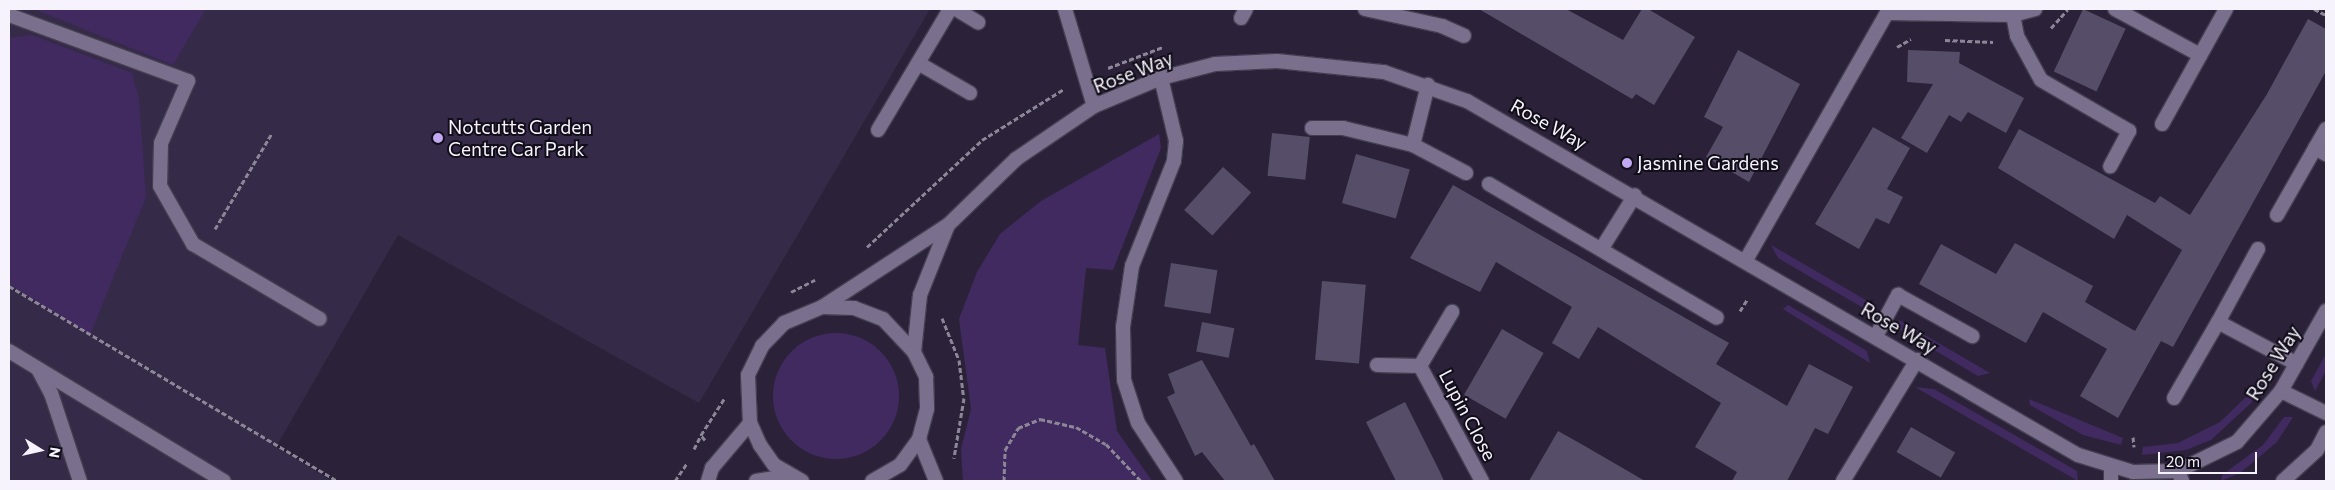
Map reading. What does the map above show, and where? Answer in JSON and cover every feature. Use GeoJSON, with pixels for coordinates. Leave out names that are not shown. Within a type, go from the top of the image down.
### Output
{"type":"FeatureCollection","features":[{"type":"Feature","properties":{"kind":"street"},"geometry":{"type":"LineString","coordinates":[[878,130],[950,9]]}},
{"type":"Feature","properties":{"kind":"street"},"geometry":{"type":"LineString","coordinates":[[956,9],[978,22]]}},
{"type":"Feature","properties":{"kind":"street"},"geometry":{"type":"LineString","coordinates":[[1065,9],[1094,106]]}},
{"type":"Feature","properties":{"kind":"street"},"geometry":{"type":"LineString","coordinates":[[1364,9],[1442,26],[1464,36]]}},
{"type":"Feature","properties":{"kind":"street"},"geometry":{"type":"LineString","coordinates":[[1746,260],[1887,11],[2013,16],[2035,9]]}},
{"type":"Feature","properties":{"kind":"street"},"geometry":{"type":"LineString","coordinates":[[2114,9],[2200,54]]}},
{"type":"Feature","properties":{"kind":"street"},"geometry":{"type":"LineString","coordinates":[[2162,124],[2226,9]]}},
{"type":"Feature","properties":{"kind":"street"},"geometry":{"type":"LineString","coordinates":[[9,15],[188,81],[161,143],[160,186],[193,244],[320,319]]}},
{"type":"Feature","properties":{"kind":"street"},"geometry":{"type":"LineString","coordinates":[[2013,16],[2020,42],[2041,80],[2129,131],[2110,166]]}},
{"type":"Feature","properties":{"kind":"street","name":"Rose Way"},"geometry":{"type":"LineString","coordinates":[[822,307],[948,225],[1016,159],[1094,106],[1161,78],[1215,64],[1277,61],[1384,72],[1428,85],[1467,101],[1635,195],[2078,455],[2133,472],[2180,476],[2237,442],[2281,391],[2326,311]]}},
{"type":"Feature","properties":{"kind":"street"},"geometry":{"type":"LineString","coordinates":[[918,63],[970,93]]}},
{"type":"Feature","properties":{"kind":"street"},"geometry":{"type":"LineString","coordinates":[[1161,78],[1172,119],[1175,151],[1132,266],[1123,327],[1124,380],[1138,423],[1176,481]]}},
{"type":"Feature","properties":{"kind":"street"},"geometry":{"type":"LineString","coordinates":[[1413,145],[1428,85]]}},
{"type":"Feature","properties":{"kind":"street"},"geometry":{"type":"LineString","coordinates":[[1312,128],[1342,128],[1413,145],[1466,173]]}},
{"type":"Feature","properties":{"kind":"street"},"geometry":{"type":"LineString","coordinates":[[2277,215],[2321,151],[2326,129]]}},
{"type":"Feature","properties":{"kind":"street"},"geometry":{"type":"LineString","coordinates":[[1489,184],[1602,248],[1717,318]]}},
{"type":"Feature","properties":{"kind":"street"},"geometry":{"type":"LineString","coordinates":[[1602,248],[1635,195]]}},
{"type":"Feature","properties":{"kind":"street","name":"Rose Way"},"geometry":{"type":"LineString","coordinates":[[914,352],[920,295],[948,225]]}},
{"type":"Feature","properties":{"kind":"street"},"geometry":{"type":"LineString","coordinates":[[2174,398],[2258,249]]}},
{"type":"Feature","properties":{"kind":"street"},"geometry":{"type":"LineString","coordinates":[[1876,336],[1898,295],[1972,336]]}},
{"type":"Feature","properties":{"kind":"street"},"geometry":{"type":"LineString","coordinates":[[802,481],[788,476],[765,452],[750,423],[748,375],[762,346],[784,323],[822,307],[854,308],[884,319],[914,352],[926,377],[927,408],[919,439],[900,465],[872,481]]}},
{"type":"Feature","properties":{"kind":"street","name":"Lupin Close"},"geometry":{"type":"LineString","coordinates":[[1420,366],[1452,312]]}},
{"type":"Feature","properties":{"kind":"street"},"geometry":{"type":"LineString","coordinates":[[2218,322],[2297,364]]}},
{"type":"Feature","properties":{"kind":"street"},"geometry":{"type":"LineString","coordinates":[[9,351],[224,481]]}},
{"type":"Feature","properties":{"kind":"street"},"geometry":{"type":"LineString","coordinates":[[1843,481],[1917,360]]}},
{"type":"Feature","properties":{"kind":"street","name":"Lupin Close"},"geometry":{"type":"LineString","coordinates":[[1377,364],[1420,366]]}},
{"type":"Feature","properties":{"kind":"street","name":"Lupin Close"},"geometry":{"type":"LineString","coordinates":[[1420,366],[1482,481]]}},
{"type":"Feature","properties":{"kind":"street"},"geometry":{"type":"LineString","coordinates":[[37,369],[51,393],[80,481]]}},
{"type":"Feature","properties":{"kind":"street"},"geometry":{"type":"LineString","coordinates":[[2281,391],[2326,413]]}},
{"type":"Feature","properties":{"kind":"street"},"geometry":{"type":"LineString","coordinates":[[708,481],[721,458],[750,423]]}},
{"type":"Feature","properties":{"kind":"street"},"geometry":{"type":"LineString","coordinates":[[2283,481],[2317,450],[2326,432]]}},
{"type":"Feature","properties":{"kind":"street"},"geometry":{"type":"LineString","coordinates":[[919,439],[936,481]]}},
{"type":"Feature","properties":{"kind":"street"},"geometry":{"type":"LineString","coordinates":[[2111,466],[2111,481]]}},
{"type":"Feature","properties":{"kind":"street"},"geometry":{"type":"LineString","coordinates":[[756,481],[788,476]]}},
{"type":"Feature","properties":{"kind":"path"},"geometry":{"type":"LineString","coordinates":[[1938,40],[2020,42],[2057,25],[2068,9]]}},
{"type":"Feature","properties":{"kind":"path"},"geometry":{"type":"LineString","coordinates":[[2314,9],[2326,15]]}},
{"type":"Feature","properties":{"kind":"path"},"geometry":{"type":"LineString","coordinates":[[1891,51],[1909,39],[1919,39]]}},
{"type":"Feature","properties":{"kind":"path"},"geometry":{"type":"LineString","coordinates":[[864,249],[982,140],[1086,78],[1163,47]]}},
{"type":"Feature","properties":{"kind":"path"},"geometry":{"type":"LineString","coordinates":[[202,249],[272,132]]}},
{"type":"Feature","properties":{"kind":"path"},"geometry":{"type":"LineString","coordinates":[[788,294],[820,278]]}},
{"type":"Feature","properties":{"kind":"path"},"geometry":{"type":"LineString","coordinates":[[9,286],[338,481]]}},
{"type":"Feature","properties":{"kind":"path"},"geometry":{"type":"LineString","coordinates":[[920,295],[939,310],[959,360],[964,398],[954,467]]}},
{"type":"Feature","properties":{"kind":"path"},"geometry":{"type":"LineString","coordinates":[[721,458],[701,435],[727,394]]}},
{"type":"Feature","properties":{"kind":"path"},"geometry":{"type":"LineString","coordinates":[[1004,481],[1005,450],[1018,428],[1040,419],[1076,427],[1106,444],[1141,481]]}},
{"type":"Feature","properties":{"kind":"path"},"geometry":{"type":"LineString","coordinates":[[675,481],[688,461]]}},
{"type":"Feature","properties":{"kind":"shaded area"},"geometry":{"type":"Polygon","coordinates":[[[18,9],[930,9],[699,403],[398,235],[276,447],[332,481],[9,481],[9,29],[18,9]]]}},
{"type":"Feature","properties":{"kind":"shaded area"},"geometry":{"type":"Polygon","coordinates":[[[34,9],[206,9],[173,65],[34,9]]]}},
{"type":"Feature","properties":{"kind":"shaded area"},"geometry":{"type":"Polygon","coordinates":[[[32,35],[132,73],[139,99],[146,197],[90,335],[9,284],[9,38],[32,35]]]}},
{"type":"Feature","properties":{"kind":"shaded area"},"geometry":{"type":"Polygon","coordinates":[[[1159,134],[1161,148],[1113,270],[1086,268],[1078,345],[1105,348],[1117,431],[1152,481],[963,481],[961,449],[971,409],[959,319],[977,272],[1000,234],[1041,201],[1159,134]]]}},
{"type":"Feature","properties":{"kind":"shaded area"},"geometry":{"type":"Polygon","coordinates":[[[1771,245],[1876,306],[1865,309],[1778,258],[1771,245]]]}},
{"type":"Feature","properties":{"kind":"shaded area"},"geometry":{"type":"Polygon","coordinates":[[[1788,305],[1867,351],[1870,363],[1783,309],[1788,305]]]}},
{"type":"Feature","properties":{"kind":"shaded area"},"geometry":{"type":"Polygon","coordinates":[[[1899,320],[1990,373],[1978,376],[1899,329],[1899,320]]]}},
{"type":"Feature","properties":{"kind":"shaded area"},"geometry":{"type":"Polygon","coordinates":[[[836,333],[860,338],[880,352],[894,372],[899,396],[894,420],[880,440],[860,454],[836,459],[812,454],[792,440],[778,420],[773,396],[778,372],[792,352],[812,338],[836,333]]]}},
{"type":"Feature","properties":{"kind":"shaded area"},"geometry":{"type":"Polygon","coordinates":[[[2326,354],[2326,371],[2315,391],[2311,381],[2326,354]]]}},
{"type":"Feature","properties":{"kind":"shaded area"},"geometry":{"type":"Polygon","coordinates":[[[2269,363],[2272,370],[2251,403],[2211,440],[2186,450],[2142,455],[2143,447],[2178,443],[2220,422],[2248,395],[2269,363]]]}},
{"type":"Feature","properties":{"kind":"shaded area"},"geometry":{"type":"Polygon","coordinates":[[[1915,387],[1934,389],[2077,471],[2078,481],[1915,387]]]}},
{"type":"Feature","properties":{"kind":"shaded area"},"geometry":{"type":"Polygon","coordinates":[[[2029,399],[2123,438],[2121,445],[2083,435],[2030,405],[2029,399]]]}},
{"type":"Feature","properties":{"kind":"shaded area"},"geometry":{"type":"Polygon","coordinates":[[[2284,417],[2293,417],[2277,442],[2240,473],[2221,481],[2222,475],[2263,445],[2284,417]]]}},
{"type":"Feature","properties":{"kind":"building"},"geometry":{"type":"Polygon","coordinates":[[[1479,9],[1566,9],[1623,40],[1642,9],[1648,9],[1695,37],[1654,105],[1636,94],[1632,99],[1479,9]]]}},
{"type":"Feature","properties":{"kind":"building"},"geometry":{"type":"Polygon","coordinates":[[[2083,9],[2126,29],[2096,91],[2054,72],[2083,9]]]}},
{"type":"Feature","properties":{"kind":"building"},"geometry":{"type":"Polygon","coordinates":[[[2308,19],[2326,29],[2326,71],[2173,347],[2161,341],[2118,418],[2080,396],[2107,349],[2043,312],[2026,343],[1919,284],[1941,244],[1996,274],[2015,243],[2093,286],[2085,302],[2135,331],[2182,250],[2127,215],[2114,239],[1998,168],[2019,129],[2155,203],[2160,196],[2190,215],[2267,94],[2308,19]]]}},
{"type":"Feature","properties":{"kind":"building"},"geometry":{"type":"Polygon","coordinates":[[[1738,50],[1800,84],[1749,182],[1706,157],[1723,127],[1704,117],[1738,50]]]}},
{"type":"Feature","properties":{"kind":"building"},"geometry":{"type":"Polygon","coordinates":[[[1908,50],[1960,52],[1959,63],[2024,98],[2006,133],[1968,112],[1961,122],[1949,115],[1927,153],[1901,138],[1933,84],[1907,82],[1908,50]]]}},
{"type":"Feature","properties":{"kind":"building"},"geometry":{"type":"Polygon","coordinates":[[[1873,127],[1910,148],[1887,189],[1903,197],[1889,224],[1876,218],[1859,249],[1815,224],[1873,127]]]}},
{"type":"Feature","properties":{"kind":"building"},"geometry":{"type":"Polygon","coordinates":[[[1272,133],[1310,137],[1305,180],[1268,176],[1272,133]]]}},
{"type":"Feature","properties":{"kind":"building"},"geometry":{"type":"Polygon","coordinates":[[[1356,154],[1410,169],[1396,218],[1342,203],[1356,154]]]}},
{"type":"Feature","properties":{"kind":"building"},"geometry":{"type":"Polygon","coordinates":[[[1223,167],[1251,192],[1212,236],[1184,210],[1223,167]]]}},
{"type":"Feature","properties":{"kind":"building"},"geometry":{"type":"Polygon","coordinates":[[[1453,185],[1729,343],[1716,364],[1787,406],[1809,364],[1853,387],[1828,434],[1815,428],[1787,481],[1732,481],[1737,472],[1695,447],[1721,403],[1598,327],[1579,359],[1552,343],[1572,307],[1496,262],[1480,292],[1410,258],[1453,185]]]}},
{"type":"Feature","properties":{"kind":"building"},"geometry":{"type":"Polygon","coordinates":[[[1171,263],[1217,270],[1211,314],[1164,306],[1171,263]]]}},
{"type":"Feature","properties":{"kind":"building"},"geometry":{"type":"Polygon","coordinates":[[[1322,281],[1366,285],[1359,364],[1315,360],[1322,281]]]}},
{"type":"Feature","properties":{"kind":"building"},"geometry":{"type":"Polygon","coordinates":[[[1202,322],[1234,328],[1229,358],[1196,351],[1202,322]]]}},
{"type":"Feature","properties":{"kind":"building"},"geometry":{"type":"Polygon","coordinates":[[[1502,329],[1544,353],[1506,419],[1464,395],[1502,329]]]}},
{"type":"Feature","properties":{"kind":"building"},"geometry":{"type":"Polygon","coordinates":[[[1202,360],[1251,446],[1254,444],[1275,481],[1225,481],[1202,452],[1195,456],[1167,397],[1175,393],[1168,374],[1202,360]]]}},
{"type":"Feature","properties":{"kind":"building"},"geometry":{"type":"Polygon","coordinates":[[[1405,402],[1444,481],[1396,481],[1366,422],[1405,402]]]}},
{"type":"Feature","properties":{"kind":"building"},"geometry":{"type":"Polygon","coordinates":[[[1911,427],[1955,452],[1941,478],[1896,452],[1911,427]]]}},
{"type":"Feature","properties":{"kind":"building"},"geometry":{"type":"Polygon","coordinates":[[[1558,431],[1583,445],[1645,481],[1529,481],[1558,431]]]}},
{"type":"Feature","properties":{"kind":"place","name":"Notcutts Garden Centre Car Park"},"geometry":{"type":"Point","coordinates":[438,138]}},
{"type":"Feature","properties":{"kind":"place","name":"Jasmine Gardens"},"geometry":{"type":"Point","coordinates":[1627,163]}}]}
